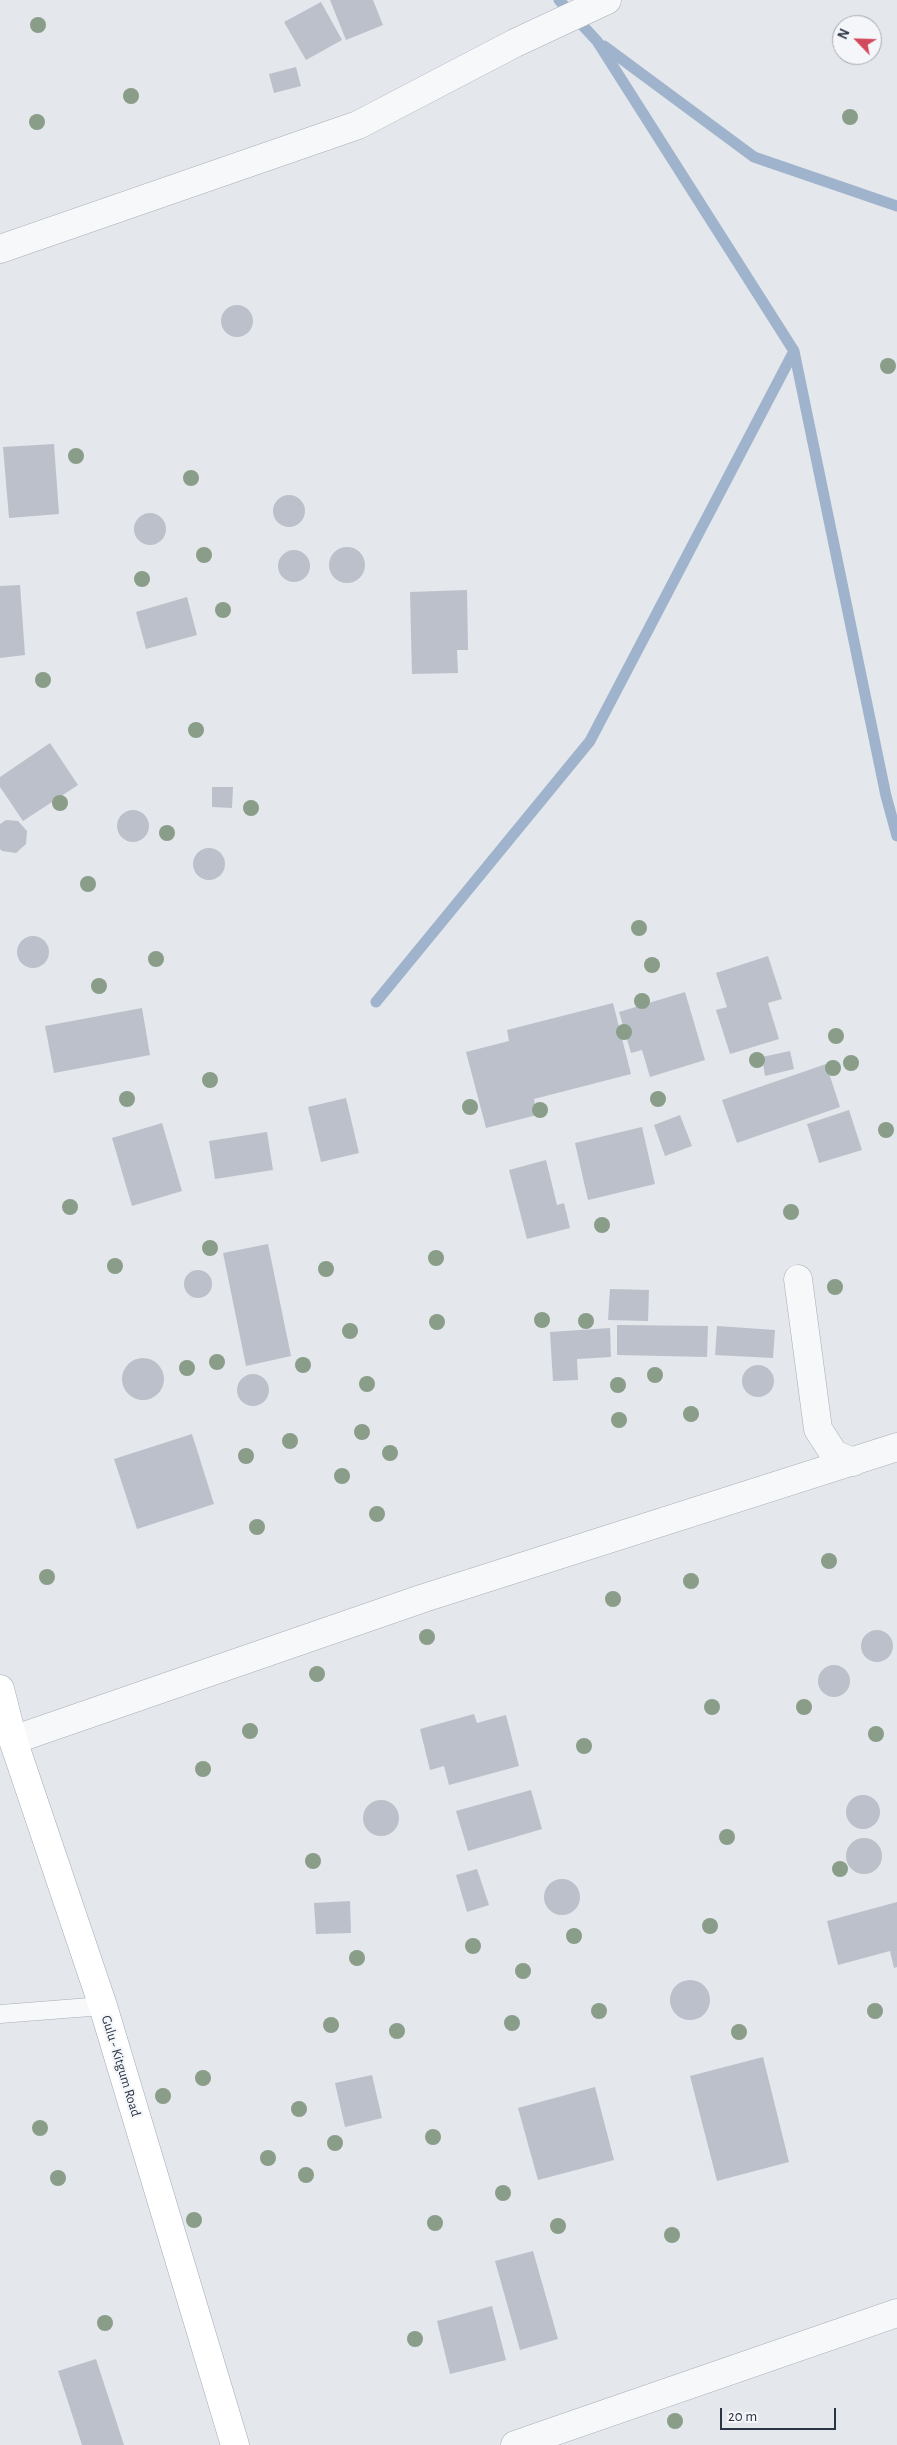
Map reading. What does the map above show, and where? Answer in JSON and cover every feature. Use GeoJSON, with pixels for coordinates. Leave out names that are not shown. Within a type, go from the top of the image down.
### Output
{"type":"FeatureCollection","features":[{"type":"Feature","properties":{"kind":"main road","name":"Gulu - Kitgum Road"},"geometry":{"type":"LineString","coordinates":[[0,1689],[14,1740],[103,2006],[235,2445]]}},
{"type":"Feature","properties":{"kind":"street"},"geometry":{"type":"LineString","coordinates":[[0,249],[358,125],[515,43],[607,0]]}},
{"type":"Feature","properties":{"kind":"street"},"geometry":{"type":"LineString","coordinates":[[798,1279],[818,1429],[834,1454],[852,1462]]}},
{"type":"Feature","properties":{"kind":"street"},"geometry":{"type":"LineString","coordinates":[[14,1740],[424,1598],[897,1447]]}},
{"type":"Feature","properties":{"kind":"street"},"geometry":{"type":"LineString","coordinates":[[515,2445],[897,2313]]}},
{"type":"Feature","properties":{"kind":"lane"},"geometry":{"type":"LineString","coordinates":[[0,2014],[103,2006]]}},
{"type":"Feature","properties":{"kind":"building"},"geometry":{"type":"Polygon","coordinates":[[[330,0],[373,0],[383,25],[346,40],[330,0]]]}},
{"type":"Feature","properties":{"kind":"building"},"geometry":{"type":"Polygon","coordinates":[[[321,2],[342,40],[306,60],[284,22],[321,2]]]}},
{"type":"Feature","properties":{"kind":"building"},"geometry":{"type":"Polygon","coordinates":[[[296,67],[301,86],[274,93],[269,74],[296,67]]]}},
{"type":"Feature","properties":{"kind":"building"},"geometry":{"type":"Polygon","coordinates":[[[237,305],[243,306],[248,310],[252,315],[252,327],[248,332],[243,336],[237,337],[231,336],[226,332],[222,327],[221,321],[222,315],[226,310],[231,306],[237,305]]]}},
{"type":"Feature","properties":{"kind":"building"},"geometry":{"type":"Polygon","coordinates":[[[54,444],[59,514],[9,518],[3,447],[54,444]]]}},
{"type":"Feature","properties":{"kind":"building"},"geometry":{"type":"Polygon","coordinates":[[[289,495],[295,496],[300,500],[304,505],[304,517],[300,522],[295,526],[289,527],[283,526],[278,522],[274,517],[273,511],[274,505],[278,500],[283,496],[289,495]]]}},
{"type":"Feature","properties":{"kind":"building"},"geometry":{"type":"Polygon","coordinates":[[[150,513],[156,514],[161,518],[165,523],[165,535],[161,540],[156,544],[150,545],[144,544],[139,540],[135,535],[134,529],[135,523],[139,518],[144,514],[150,513]]]}},
{"type":"Feature","properties":{"kind":"building"},"geometry":{"type":"Polygon","coordinates":[[[347,547],[354,548],[360,552],[364,558],[364,572],[360,578],[354,582],[347,583],[340,582],[334,578],[330,572],[329,565],[330,558],[334,552],[340,548],[347,547]]]}},
{"type":"Feature","properties":{"kind":"building"},"geometry":{"type":"Polygon","coordinates":[[[294,550],[300,551],[305,555],[309,560],[309,572],[305,577],[300,581],[294,582],[288,581],[283,577],[279,572],[278,566],[279,560],[283,555],[288,551],[294,550]]]}},
{"type":"Feature","properties":{"kind":"building"},"geometry":{"type":"Polygon","coordinates":[[[20,585],[25,655],[0,658],[0,586],[20,585]]]}},
{"type":"Feature","properties":{"kind":"building"},"geometry":{"type":"Polygon","coordinates":[[[467,590],[468,650],[457,650],[458,673],[412,674],[410,592],[467,590]]]}},
{"type":"Feature","properties":{"kind":"building"},"geometry":{"type":"Polygon","coordinates":[[[187,597],[197,635],[146,649],[136,612],[187,597]]]}},
{"type":"Feature","properties":{"kind":"building"},"geometry":{"type":"Polygon","coordinates":[[[50,743],[78,785],[23,821],[0,787],[0,777],[50,743]]]}},
{"type":"Feature","properties":{"kind":"building"},"geometry":{"type":"Polygon","coordinates":[[[212,787],[233,787],[232,808],[212,807],[212,787]]]}},
{"type":"Feature","properties":{"kind":"building"},"geometry":{"type":"Polygon","coordinates":[[[133,810],[139,811],[144,815],[148,820],[148,832],[144,837],[139,841],[133,842],[127,841],[122,837],[118,832],[117,826],[118,820],[122,815],[127,811],[133,810]]]}},
{"type":"Feature","properties":{"kind":"building"},"geometry":{"type":"Polygon","coordinates":[[[6,820],[18,821],[27,831],[26,844],[16,853],[0,849],[0,824],[6,820]]]}},
{"type":"Feature","properties":{"kind":"building"},"geometry":{"type":"Polygon","coordinates":[[[209,848],[215,849],[220,853],[224,858],[224,870],[220,875],[215,879],[209,880],[203,879],[198,875],[194,870],[193,864],[194,858],[198,853],[203,849],[209,848]]]}},
{"type":"Feature","properties":{"kind":"building"},"geometry":{"type":"Polygon","coordinates":[[[33,936],[39,937],[44,941],[48,946],[48,958],[44,963],[39,967],[33,968],[27,967],[22,963],[18,958],[17,952],[18,946],[22,941],[27,937],[33,936]]]}},
{"type":"Feature","properties":{"kind":"building"},"geometry":{"type":"Polygon","coordinates":[[[768,956],[782,999],[768,1003],[779,1039],[730,1054],[716,1010],[727,1007],[716,973],[768,956]]]}},
{"type":"Feature","properties":{"kind":"building"},"geometry":{"type":"Polygon","coordinates":[[[685,992],[705,1060],[650,1077],[642,1050],[631,1053],[619,1012],[685,992]]]}},
{"type":"Feature","properties":{"kind":"building"},"geometry":{"type":"Polygon","coordinates":[[[613,1003],[631,1074],[534,1099],[537,1115],[486,1128],[466,1052],[509,1041],[507,1030],[613,1003]]]}},
{"type":"Feature","properties":{"kind":"building"},"geometry":{"type":"Polygon","coordinates":[[[142,1008],[150,1055],[54,1073],[45,1026],[142,1008]]]}},
{"type":"Feature","properties":{"kind":"building"},"geometry":{"type":"Polygon","coordinates":[[[790,1051],[794,1069],[765,1076],[762,1057],[790,1051]]]}},
{"type":"Feature","properties":{"kind":"building"},"geometry":{"type":"Polygon","coordinates":[[[826,1064],[840,1107],[737,1143],[722,1100],[826,1064]]]}},
{"type":"Feature","properties":{"kind":"building"},"geometry":{"type":"Polygon","coordinates":[[[346,1098],[359,1153],[321,1162],[308,1107],[346,1098]]]}},
{"type":"Feature","properties":{"kind":"building"},"geometry":{"type":"Polygon","coordinates":[[[849,1110],[862,1150],[819,1163],[807,1124],[849,1110]]]}},
{"type":"Feature","properties":{"kind":"building"},"geometry":{"type":"Polygon","coordinates":[[[680,1115],[692,1146],[665,1156],[654,1125],[680,1115]]]}},
{"type":"Feature","properties":{"kind":"building"},"geometry":{"type":"Polygon","coordinates":[[[162,1123],[182,1191],[132,1206],[112,1138],[162,1123]]]}},
{"type":"Feature","properties":{"kind":"building"},"geometry":{"type":"Polygon","coordinates":[[[642,1127],[655,1184],[588,1200],[575,1143],[642,1127]]]}},
{"type":"Feature","properties":{"kind":"building"},"geometry":{"type":"Polygon","coordinates":[[[267,1132],[273,1170],[215,1179],[209,1141],[267,1132]]]}},
{"type":"Feature","properties":{"kind":"building"},"geometry":{"type":"Polygon","coordinates":[[[546,1160],[557,1205],[564,1203],[570,1228],[527,1239],[509,1170],[546,1160]]]}},
{"type":"Feature","properties":{"kind":"building"},"geometry":{"type":"Polygon","coordinates":[[[268,1244],[291,1356],[246,1366],[223,1253],[268,1244]]]}},
{"type":"Feature","properties":{"kind":"building"},"geometry":{"type":"Polygon","coordinates":[[[198,1270],[208,1274],[212,1284],[208,1294],[198,1298],[188,1294],[184,1284],[188,1274],[198,1270]]]}},
{"type":"Feature","properties":{"kind":"building"},"geometry":{"type":"Polygon","coordinates":[[[610,1289],[649,1290],[648,1321],[608,1320],[610,1289]]]}},
{"type":"Feature","properties":{"kind":"building"},"geometry":{"type":"Polygon","coordinates":[[[617,1325],[708,1326],[707,1357],[617,1355],[617,1325]]]}},
{"type":"Feature","properties":{"kind":"building"},"geometry":{"type":"Polygon","coordinates":[[[717,1326],[775,1330],[773,1358],[715,1355],[717,1326]]]}},
{"type":"Feature","properties":{"kind":"building"},"geometry":{"type":"Polygon","coordinates":[[[610,1328],[611,1357],[577,1359],[578,1380],[553,1381],[550,1332],[610,1328]]]}},
{"type":"Feature","properties":{"kind":"building"},"geometry":{"type":"Polygon","coordinates":[[[139,1358],[147,1358],[158,1364],[164,1379],[158,1394],[147,1400],[139,1400],[128,1394],[122,1383],[122,1375],[128,1364],[139,1358]]]}},
{"type":"Feature","properties":{"kind":"building"},"geometry":{"type":"Polygon","coordinates":[[[758,1365],[764,1366],[769,1370],[773,1375],[773,1387],[769,1392],[764,1396],[758,1397],[752,1396],[747,1392],[743,1387],[742,1381],[743,1375],[747,1370],[752,1366],[758,1365]]]}},
{"type":"Feature","properties":{"kind":"building"},"geometry":{"type":"Polygon","coordinates":[[[253,1374],[259,1375],[264,1379],[268,1384],[268,1396],[264,1401],[259,1405],[253,1406],[247,1405],[242,1401],[238,1396],[237,1390],[238,1384],[242,1379],[247,1375],[253,1374]]]}},
{"type":"Feature","properties":{"kind":"building"},"geometry":{"type":"Polygon","coordinates":[[[192,1434],[214,1504],[137,1529],[114,1459],[192,1434]]]}},
{"type":"Feature","properties":{"kind":"building"},"geometry":{"type":"Polygon","coordinates":[[[877,1630],[883,1631],[888,1635],[892,1640],[892,1652],[888,1657],[883,1661],[877,1662],[871,1661],[866,1657],[862,1652],[861,1646],[862,1640],[866,1635],[871,1631],[877,1630]]]}},
{"type":"Feature","properties":{"kind":"building"},"geometry":{"type":"Polygon","coordinates":[[[834,1665],[840,1666],[845,1670],[849,1675],[849,1687],[845,1692],[840,1696],[834,1697],[828,1696],[823,1692],[819,1687],[818,1681],[819,1675],[823,1670],[828,1666],[834,1665]]]}},
{"type":"Feature","properties":{"kind":"building"},"geometry":{"type":"Polygon","coordinates":[[[474,1714],[477,1723],[506,1715],[519,1766],[449,1785],[444,1766],[430,1770],[420,1729],[474,1714]]]}},
{"type":"Feature","properties":{"kind":"building"},"geometry":{"type":"Polygon","coordinates":[[[531,1790],[542,1829],[468,1851],[456,1811],[531,1790]]]}},
{"type":"Feature","properties":{"kind":"building"},"geometry":{"type":"Polygon","coordinates":[[[863,1795],[875,1800],[880,1812],[875,1824],[863,1829],[851,1824],[846,1812],[851,1800],[863,1795]]]}},
{"type":"Feature","properties":{"kind":"building"},"geometry":{"type":"Polygon","coordinates":[[[381,1800],[388,1801],[394,1805],[398,1811],[398,1825],[394,1831],[388,1835],[381,1836],[374,1835],[368,1831],[364,1825],[363,1818],[364,1811],[368,1805],[374,1801],[381,1800]]]}},
{"type":"Feature","properties":{"kind":"building"},"geometry":{"type":"Polygon","coordinates":[[[864,1838],[871,1839],[877,1843],[881,1849],[881,1863],[877,1869],[871,1873],[864,1874],[857,1873],[851,1869],[847,1863],[846,1856],[847,1849],[851,1843],[857,1839],[864,1838]]]}},
{"type":"Feature","properties":{"kind":"building"},"geometry":{"type":"Polygon","coordinates":[[[477,1869],[489,1905],[467,1912],[456,1875],[477,1869]]]}},
{"type":"Feature","properties":{"kind":"building"},"geometry":{"type":"Polygon","coordinates":[[[562,1879],[569,1880],[575,1884],[579,1890],[579,1904],[575,1910],[569,1914],[562,1915],[555,1914],[549,1910],[545,1904],[544,1897],[545,1890],[549,1884],[555,1880],[562,1879]]]}},
{"type":"Feature","properties":{"kind":"building"},"geometry":{"type":"Polygon","coordinates":[[[350,1901],[351,1933],[316,1934],[314,1903],[350,1901]]]}},
{"type":"Feature","properties":{"kind":"building"},"geometry":{"type":"Polygon","coordinates":[[[897,1902],[897,1967],[894,1968],[890,1951],[838,1965],[827,1921],[897,1902]]]}},
{"type":"Feature","properties":{"kind":"building"},"geometry":{"type":"Polygon","coordinates":[[[694,1980],[701,1983],[707,1989],[710,2000],[709,2008],[701,2017],[694,2020],[686,2020],[679,2017],[671,2008],[670,1996],[673,1989],[682,1981],[694,1980]]]}},
{"type":"Feature","properties":{"kind":"building"},"geometry":{"type":"Polygon","coordinates":[[[763,2057],[789,2162],[717,2181],[690,2076],[763,2057]]]}},
{"type":"Feature","properties":{"kind":"building"},"geometry":{"type":"Polygon","coordinates":[[[372,2075],[382,2118],[345,2127],[335,2083],[372,2075]]]}},
{"type":"Feature","properties":{"kind":"building"},"geometry":{"type":"Polygon","coordinates":[[[595,2087],[614,2160],[538,2180],[518,2108],[595,2087]]]}},
{"type":"Feature","properties":{"kind":"building"},"geometry":{"type":"Polygon","coordinates":[[[533,2251],[558,2339],[520,2350],[495,2261],[533,2251]]]}},
{"type":"Feature","properties":{"kind":"building"},"geometry":{"type":"Polygon","coordinates":[[[492,2306],[506,2360],[450,2374],[437,2321],[492,2306]]]}},
{"type":"Feature","properties":{"kind":"building"},"geometry":{"type":"Polygon","coordinates":[[[96,2359],[124,2445],[82,2445],[58,2371],[96,2359]]]}},
{"type":"Feature","properties":{"kind":"waterway"},"geometry":{"type":"LineString","coordinates":[[559,0],[597,41],[794,351],[886,796],[897,836]]}},
{"type":"Feature","properties":{"kind":"waterway"},"geometry":{"type":"LineString","coordinates":[[604,46],[754,157],[897,206]]}},
{"type":"Feature","properties":{"kind":"waterway"},"geometry":{"type":"LineString","coordinates":[[376,1002],[590,741],[794,351]]}}]}
